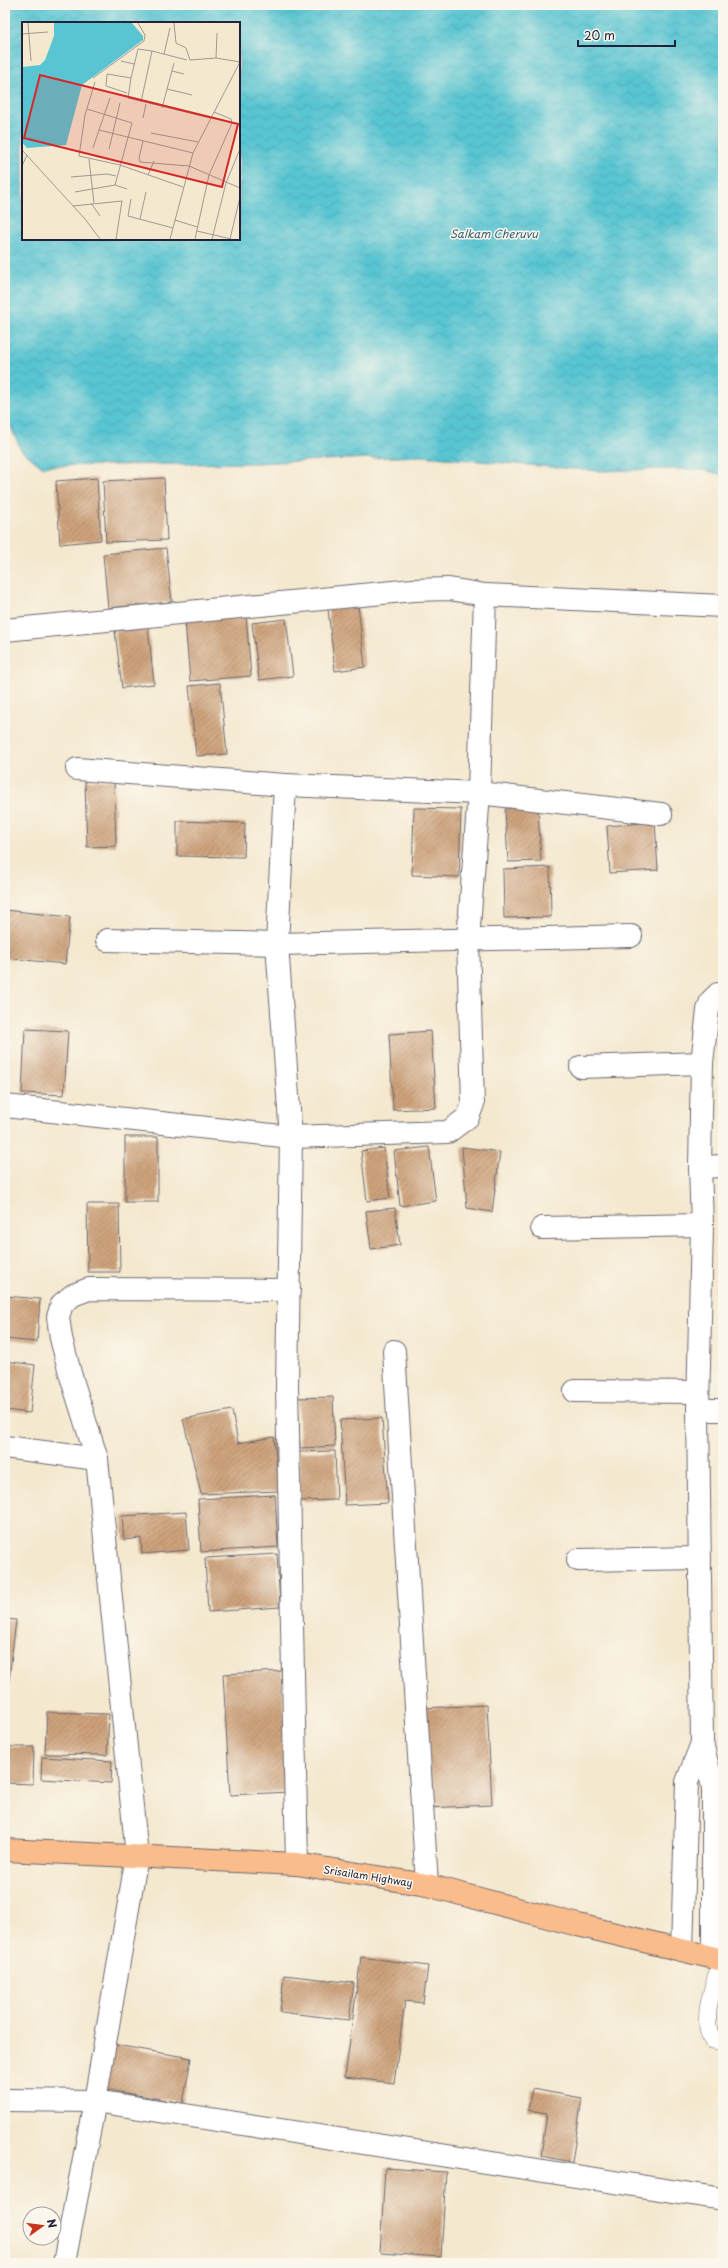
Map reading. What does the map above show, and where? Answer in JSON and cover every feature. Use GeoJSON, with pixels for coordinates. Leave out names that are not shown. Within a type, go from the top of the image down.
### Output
{"type":"FeatureCollection","features":[{"type":"Feature","properties":{"kind":"highway","name":"Srisailam Highway"},"geometry":{"type":"LineString","coordinates":[[5,1850],[297,1864],[427,1885],[578,1925],[719,1959]]}},
{"type":"Feature","properties":{"kind":"street"},"geometry":{"type":"LineString","coordinates":[[5,630],[413,590],[448,589],[485,595],[723,606]]}},
{"type":"Feature","properties":{"kind":"street"},"geometry":{"type":"LineString","coordinates":[[5,1106],[291,1138],[448,1132],[468,1117],[473,1104],[468,940],[479,794],[485,595]]}},
{"type":"Feature","properties":{"kind":"street"},"geometry":{"type":"LineString","coordinates":[[77,769],[285,785],[479,794],[661,814]]}},
{"type":"Feature","properties":{"kind":"street"},"geometry":{"type":"LineString","coordinates":[[285,785],[277,944],[291,1138],[287,1386],[297,1864]]}},
{"type":"Feature","properties":{"kind":"street"},"geometry":{"type":"LineString","coordinates":[[107,940],[277,944],[631,936]]}},
{"type":"Feature","properties":{"kind":"street"},"geometry":{"type":"LineString","coordinates":[[719,1959],[713,1787],[702,1744],[698,1401],[702,1225],[700,1167],[702,1063],[708,1010],[711,1001],[718,994],[723,994]]}},
{"type":"Feature","properties":{"kind":"street"},"geometry":{"type":"LineString","coordinates":[[582,1067],[702,1063]]}},
{"type":"Feature","properties":{"kind":"street"},"geometry":{"type":"LineString","coordinates":[[700,1167],[723,1166]]}},
{"type":"Feature","properties":{"kind":"street"},"geometry":{"type":"LineString","coordinates":[[542,1228],[702,1225]]}},
{"type":"Feature","properties":{"kind":"street"},"geometry":{"type":"LineString","coordinates":[[64,2263],[95,2102],[137,1856],[97,1459],[61,1338],[58,1318],[62,1304],[73,1295],[83,1291],[104,1288],[289,1290]]}},
{"type":"Feature","properties":{"kind":"street"},"geometry":{"type":"LineString","coordinates":[[394,1351],[427,1885]]}},
{"type":"Feature","properties":{"kind":"street"},"geometry":{"type":"LineString","coordinates":[[575,1390],[698,1401],[723,1410]]}},
{"type":"Feature","properties":{"kind":"street"},"geometry":{"type":"LineString","coordinates":[[5,1447],[97,1459]]}},
{"type":"Feature","properties":{"kind":"street"},"geometry":{"type":"LineString","coordinates":[[578,1560],[700,1558]]}},
{"type":"Feature","properties":{"kind":"street"},"geometry":{"type":"LineString","coordinates":[[682,1950],[687,1782],[702,1744]]}},
{"type":"Feature","properties":{"kind":"street"},"geometry":{"type":"LineString","coordinates":[[5,2100],[95,2102],[723,2200]]}},
{"type":"Feature","properties":{"kind":"lane"},"geometry":{"type":"LineString","coordinates":[[719,1959],[707,2014],[707,2031],[712,2040],[723,2041]]}},
{"type":"Feature","properties":{"kind":"water","name":"Salkam Cheruvu"},"geometry":{"type":"Polygon","coordinates":[[[5,5],[723,5],[723,475],[704,470],[665,469],[598,471],[421,456],[253,463],[41,466],[21,450],[5,413],[5,5]]]}},
{"type":"Feature","properties":{"kind":"building"},"geometry":{"type":"Polygon","coordinates":[[[97,478],[101,540],[60,544],[56,481],[97,478]]]}},
{"type":"Feature","properties":{"kind":"building"},"geometry":{"type":"Polygon","coordinates":[[[164,478],[167,540],[106,542],[103,481],[164,478]]]}},
{"type":"Feature","properties":{"kind":"building"},"geometry":{"type":"Polygon","coordinates":[[[166,548],[172,602],[108,608],[103,554],[166,548]]]}},
{"type":"Feature","properties":{"kind":"building"},"geometry":{"type":"Polygon","coordinates":[[[358,605],[365,667],[335,671],[328,609],[358,605]]]}},
{"type":"Feature","properties":{"kind":"building"},"geometry":{"type":"Polygon","coordinates":[[[246,615],[251,676],[190,681],[185,620],[246,615]]]}},
{"type":"Feature","properties":{"kind":"building"},"geometry":{"type":"Polygon","coordinates":[[[286,619],[293,676],[259,680],[252,623],[286,619]]]}},
{"type":"Feature","properties":{"kind":"building"},"geometry":{"type":"Polygon","coordinates":[[[148,627],[154,684],[122,688],[115,631],[148,627]]]}},
{"type":"Feature","properties":{"kind":"building"},"geometry":{"type":"Polygon","coordinates":[[[220,683],[227,754],[196,756],[189,686],[220,683]]]}},
{"type":"Feature","properties":{"kind":"building"},"geometry":{"type":"Polygon","coordinates":[[[114,780],[116,846],[87,847],[85,781],[114,780]]]}},
{"type":"Feature","properties":{"kind":"building"},"geometry":{"type":"Polygon","coordinates":[[[538,807],[541,861],[508,862],[505,809],[538,807]]]}},
{"type":"Feature","properties":{"kind":"building"},"geometry":{"type":"Polygon","coordinates":[[[414,808],[461,809],[459,877],[412,875],[414,808]]]}},
{"type":"Feature","properties":{"kind":"building"},"geometry":{"type":"Polygon","coordinates":[[[177,821],[245,823],[244,857],[177,856],[177,821]]]}},
{"type":"Feature","properties":{"kind":"building"},"geometry":{"type":"Polygon","coordinates":[[[655,822],[658,870],[610,873],[607,826],[655,822]]]}},
{"type":"Feature","properties":{"kind":"building"},"geometry":{"type":"Polygon","coordinates":[[[550,867],[551,917],[504,918],[503,869],[550,867]]]}},
{"type":"Feature","properties":{"kind":"building"},"geometry":{"type":"Polygon","coordinates":[[[5,910],[70,917],[65,964],[5,958],[5,910]]]}},
{"type":"Feature","properties":{"kind":"building"},"geometry":{"type":"Polygon","coordinates":[[[25,1029],[68,1031],[64,1095],[22,1093],[25,1029]]]}},
{"type":"Feature","properties":{"kind":"building"},"geometry":{"type":"Polygon","coordinates":[[[431,1031],[436,1108],[393,1110],[389,1034],[431,1031]]]}},
{"type":"Feature","properties":{"kind":"building"},"geometry":{"type":"Polygon","coordinates":[[[125,1137],[158,1137],[158,1202],[125,1202],[125,1137]]]}},
{"type":"Feature","properties":{"kind":"building"},"geometry":{"type":"Polygon","coordinates":[[[429,1147],[436,1201],[400,1206],[394,1151],[429,1147]]]}},
{"type":"Feature","properties":{"kind":"building"},"geometry":{"type":"Polygon","coordinates":[[[462,1147],[500,1152],[492,1212],[467,1208],[462,1147]]]}},
{"type":"Feature","properties":{"kind":"building"},"geometry":{"type":"Polygon","coordinates":[[[384,1148],[390,1198],[367,1201],[361,1151],[384,1148]]]}},
{"type":"Feature","properties":{"kind":"building"},"geometry":{"type":"Polygon","coordinates":[[[87,1204],[119,1204],[120,1272],[88,1272],[87,1204]]]}},
{"type":"Feature","properties":{"kind":"building"},"geometry":{"type":"Polygon","coordinates":[[[395,1208],[400,1245],[371,1249],[366,1211],[395,1208]]]}},
{"type":"Feature","properties":{"kind":"building"},"geometry":{"type":"Polygon","coordinates":[[[5,1296],[40,1299],[37,1342],[5,1339],[5,1296]]]}},
{"type":"Feature","properties":{"kind":"building"},"geometry":{"type":"Polygon","coordinates":[[[5,1361],[35,1365],[30,1413],[5,1410],[5,1361]]]}},
{"type":"Feature","properties":{"kind":"building"},"geometry":{"type":"Polygon","coordinates":[[[333,1397],[335,1446],[300,1448],[298,1398],[333,1397]]]}},
{"type":"Feature","properties":{"kind":"building"},"geometry":{"type":"Polygon","coordinates":[[[232,1410],[238,1443],[274,1437],[279,1491],[201,1494],[183,1419],[232,1410]]]}},
{"type":"Feature","properties":{"kind":"building"},"geometry":{"type":"Polygon","coordinates":[[[382,1418],[388,1503],[345,1505],[340,1420],[382,1418]]]}},
{"type":"Feature","properties":{"kind":"building"},"geometry":{"type":"Polygon","coordinates":[[[335,1451],[337,1500],[300,1501],[299,1452],[335,1451]]]}},
{"type":"Feature","properties":{"kind":"building"},"geometry":{"type":"Polygon","coordinates":[[[275,1495],[278,1547],[201,1552],[198,1499],[275,1495]]]}},
{"type":"Feature","properties":{"kind":"building"},"geometry":{"type":"Polygon","coordinates":[[[186,1512],[189,1550],[142,1554],[141,1538],[124,1540],[122,1516],[186,1512]]]}},
{"type":"Feature","properties":{"kind":"building"},"geometry":{"type":"Polygon","coordinates":[[[277,1554],[280,1607],[208,1612],[205,1558],[277,1554]]]}},
{"type":"Feature","properties":{"kind":"building"},"geometry":{"type":"Polygon","coordinates":[[[5,1619],[16,1620],[8,1688],[5,1688],[5,1619]]]}},
{"type":"Feature","properties":{"kind":"building"},"geometry":{"type":"Polygon","coordinates":[[[282,1671],[289,1792],[230,1795],[223,1674],[282,1671]]]}},
{"type":"Feature","properties":{"kind":"building"},"geometry":{"type":"Polygon","coordinates":[[[487,1705],[492,1805],[426,1808],[422,1708],[487,1705]]]}},
{"type":"Feature","properties":{"kind":"building"},"geometry":{"type":"Polygon","coordinates":[[[47,1712],[109,1714],[107,1755],[45,1754],[47,1712]]]}},
{"type":"Feature","properties":{"kind":"building"},"geometry":{"type":"Polygon","coordinates":[[[5,1747],[34,1747],[33,1784],[5,1783],[5,1747]]]}},
{"type":"Feature","properties":{"kind":"building"},"geometry":{"type":"Polygon","coordinates":[[[42,1757],[112,1761],[111,1783],[41,1779],[42,1757]]]}},
{"type":"Feature","properties":{"kind":"building"},"geometry":{"type":"Polygon","coordinates":[[[361,1957],[428,1966],[423,2003],[405,2001],[394,2083],[345,2077],[361,1957]]]}},
{"type":"Feature","properties":{"kind":"building"},"geometry":{"type":"Polygon","coordinates":[[[284,1975],[354,1983],[349,2020],[280,2012],[284,1975]]]}},
{"type":"Feature","properties":{"kind":"building"},"geometry":{"type":"Polygon","coordinates":[[[110,2044],[191,2058],[183,2103],[103,2089],[110,2044]]]}},
{"type":"Feature","properties":{"kind":"building"},"geometry":{"type":"Polygon","coordinates":[[[532,2089],[582,2098],[572,2162],[541,2156],[547,2113],[528,2110],[532,2089]]]}},
{"type":"Feature","properties":{"kind":"building"},"geometry":{"type":"Polygon","coordinates":[[[385,2168],[446,2172],[441,2257],[380,2253],[385,2168]]]}}]}
